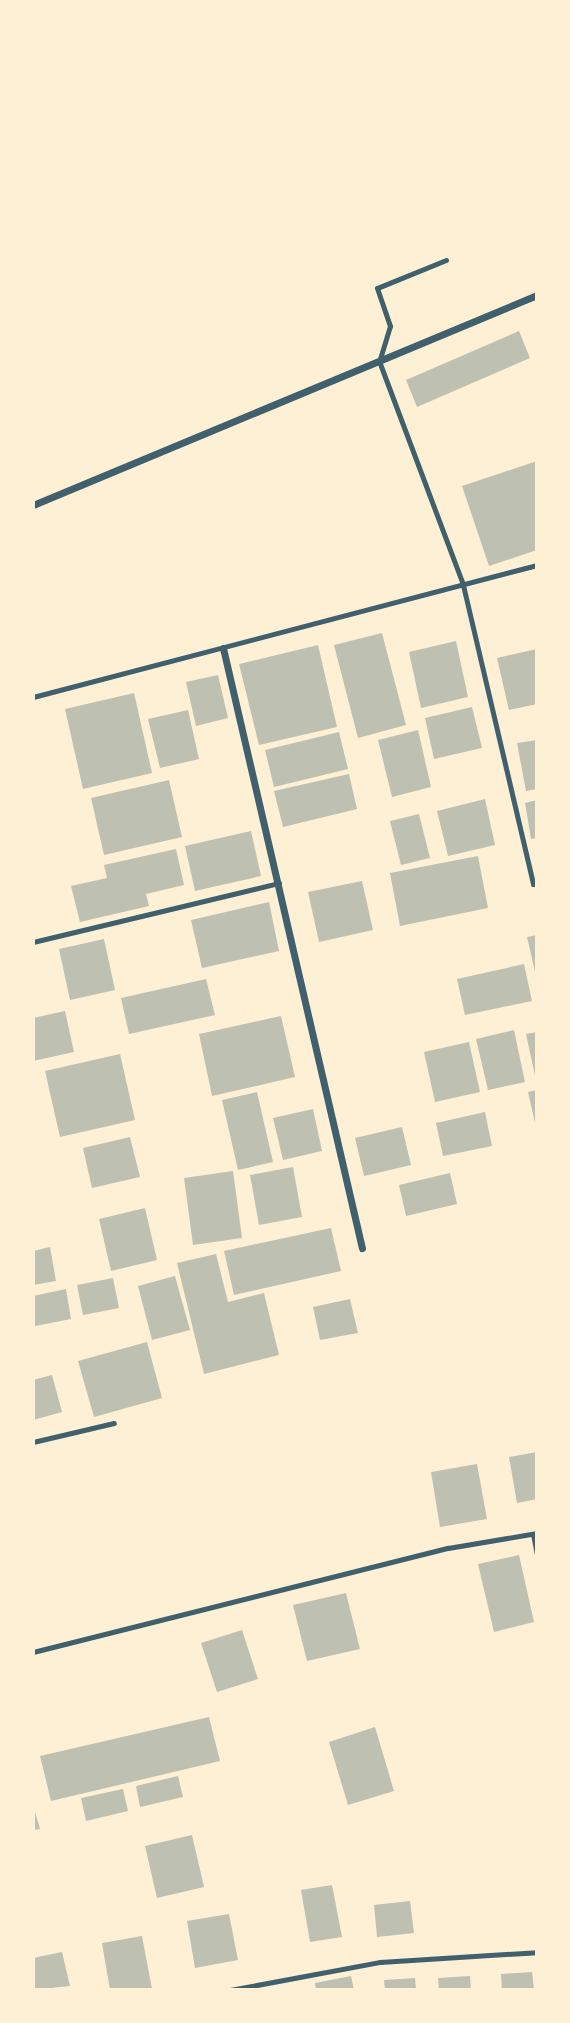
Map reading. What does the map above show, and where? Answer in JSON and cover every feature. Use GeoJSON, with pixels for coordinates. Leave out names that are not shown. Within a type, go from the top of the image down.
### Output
{"type":"FeatureCollection","features":[{"type":"Feature","properties":{"kind":"street"},"geometry":{"type":"LineString","coordinates":[[33,505],[537,295]]}},
{"type":"Feature","properties":{"kind":"street"},"geometry":{"type":"LineString","coordinates":[[223,648],[362,1248]]}},
{"type":"Feature","properties":{"kind":"lane"},"geometry":{"type":"LineString","coordinates":[[446,260],[377,288],[390,326],[379,361],[463,586],[533,884],[537,884]]}},
{"type":"Feature","properties":{"kind":"lane"},"geometry":{"type":"LineString","coordinates":[[33,697],[537,565]]}},
{"type":"Feature","properties":{"kind":"lane"},"geometry":{"type":"LineString","coordinates":[[33,942],[279,883]]}},
{"type":"Feature","properties":{"kind":"lane"},"geometry":{"type":"LineString","coordinates":[[33,1442],[114,1423]]}},
{"type":"Feature","properties":{"kind":"lane"},"geometry":{"type":"LineString","coordinates":[[33,1652],[448,1548],[535,1534],[537,1554]]}},
{"type":"Feature","properties":{"kind":"lane"},"geometry":{"type":"LineString","coordinates":[[230,1990],[380,1962],[537,1952]]}},
{"type":"Feature","properties":{"kind":"building"},"geometry":{"type":"Polygon","coordinates":[[[519,331],[530,358],[417,407],[406,380],[519,331]]]}},
{"type":"Feature","properties":{"kind":"building"},"geometry":{"type":"Polygon","coordinates":[[[537,461],[537,550],[489,566],[462,486],[537,461]]]}},
{"type":"Feature","properties":{"kind":"building"},"geometry":{"type":"Polygon","coordinates":[[[382,633],[406,725],[358,738],[334,645],[382,633]]]}},
{"type":"Feature","properties":{"kind":"building"},"geometry":{"type":"Polygon","coordinates":[[[456,641],[468,697],[421,708],[409,652],[456,641]]]}},
{"type":"Feature","properties":{"kind":"building"},"geometry":{"type":"Polygon","coordinates":[[[318,645],[337,727],[259,745],[239,664],[318,645]]]}},
{"type":"Feature","properties":{"kind":"building"},"geometry":{"type":"Polygon","coordinates":[[[537,649],[537,704],[509,710],[497,658],[537,649]]]}},
{"type":"Feature","properties":{"kind":"building"},"geometry":{"type":"Polygon","coordinates":[[[218,675],[228,718],[196,726],[186,682],[218,675]]]}},
{"type":"Feature","properties":{"kind":"building"},"geometry":{"type":"Polygon","coordinates":[[[134,693],[152,773],[83,789],[65,709],[134,693]]]}},
{"type":"Feature","properties":{"kind":"building"},"geometry":{"type":"Polygon","coordinates":[[[472,707],[482,748],[434,759],[425,718],[472,707]]]}},
{"type":"Feature","properties":{"kind":"building"},"geometry":{"type":"Polygon","coordinates":[[[188,710],[199,759],[160,768],[148,719],[188,710]]]}},
{"type":"Feature","properties":{"kind":"building"},"geometry":{"type":"Polygon","coordinates":[[[418,730],[431,787],[392,797],[378,740],[418,730]]]}},
{"type":"Feature","properties":{"kind":"building"},"geometry":{"type":"Polygon","coordinates":[[[339,732],[348,769],[274,787],[265,750],[339,732]]]}},
{"type":"Feature","properties":{"kind":"building"},"geometry":{"type":"Polygon","coordinates":[[[537,740],[537,789],[526,791],[517,743],[537,740]]]}},
{"type":"Feature","properties":{"kind":"building"},"geometry":{"type":"Polygon","coordinates":[[[349,774],[357,809],[283,827],[274,791],[349,774]]]}},
{"type":"Feature","properties":{"kind":"building"},"geometry":{"type":"Polygon","coordinates":[[[169,780],[182,837],[104,855],[91,798],[169,780]]]}},
{"type":"Feature","properties":{"kind":"building"},"geometry":{"type":"Polygon","coordinates":[[[485,799],[495,845],[448,856],[437,811],[485,799]]]}},
{"type":"Feature","properties":{"kind":"building"},"geometry":{"type":"Polygon","coordinates":[[[537,800],[537,838],[531,839],[525,803],[537,800]]]}},
{"type":"Feature","properties":{"kind":"building"},"geometry":{"type":"Polygon","coordinates":[[[419,814],[430,858],[401,865],[390,821],[419,814]]]}},
{"type":"Feature","properties":{"kind":"building"},"geometry":{"type":"Polygon","coordinates":[[[251,831],[261,876],[195,891],[185,846],[251,831]]]}},
{"type":"Feature","properties":{"kind":"building"},"geometry":{"type":"Polygon","coordinates":[[[176,849],[184,885],[146,894],[149,906],[80,922],[71,886],[107,878],[104,865],[176,849]]]}},
{"type":"Feature","properties":{"kind":"building"},"geometry":{"type":"Polygon","coordinates":[[[478,856],[488,908],[400,926],[390,873],[478,856]]]}},
{"type":"Feature","properties":{"kind":"building"},"geometry":{"type":"Polygon","coordinates":[[[362,881],[373,930],[319,942],[308,892],[362,881]]]}},
{"type":"Feature","properties":{"kind":"building"},"geometry":{"type":"Polygon","coordinates":[[[269,902],[279,951],[202,968],[191,920],[269,902]]]}},
{"type":"Feature","properties":{"kind":"building"},"geometry":{"type":"Polygon","coordinates":[[[537,935],[537,975],[536,976],[527,937],[537,935]]]}},
{"type":"Feature","properties":{"kind":"building"},"geometry":{"type":"Polygon","coordinates":[[[104,939],[115,990],[70,1000],[59,949],[104,939]]]}},
{"type":"Feature","properties":{"kind":"building"},"geometry":{"type":"Polygon","coordinates":[[[524,964],[532,1001],[465,1015],[457,979],[524,964]]]}},
{"type":"Feature","properties":{"kind":"building"},"geometry":{"type":"Polygon","coordinates":[[[206,979],[215,1015],[129,1034],[121,998],[206,979]]]}},
{"type":"Feature","properties":{"kind":"building"},"geometry":{"type":"Polygon","coordinates":[[[65,1011],[74,1052],[33,1061],[33,1018],[65,1011]]]}},
{"type":"Feature","properties":{"kind":"building"},"geometry":{"type":"Polygon","coordinates":[[[281,1016],[295,1077],[212,1096],[199,1034],[281,1016]]]}},
{"type":"Feature","properties":{"kind":"building"},"geometry":{"type":"Polygon","coordinates":[[[514,1030],[525,1082],[488,1090],[476,1039],[514,1030]]]}},
{"type":"Feature","properties":{"kind":"building"},"geometry":{"type":"Polygon","coordinates":[[[537,1032],[537,1079],[536,1080],[526,1034],[537,1032]]]}},
{"type":"Feature","properties":{"kind":"building"},"geometry":{"type":"Polygon","coordinates":[[[469,1042],[480,1092],[435,1102],[424,1052],[469,1042]]]}},
{"type":"Feature","properties":{"kind":"building"},"geometry":{"type":"Polygon","coordinates":[[[120,1054],[135,1120],[60,1137],[45,1071],[120,1054]]]}},
{"type":"Feature","properties":{"kind":"building"},"geometry":{"type":"Polygon","coordinates":[[[537,1090],[537,1127],[536,1127],[528,1092],[537,1090]]]}},
{"type":"Feature","properties":{"kind":"building"},"geometry":{"type":"Polygon","coordinates":[[[257,1092],[273,1162],[238,1170],[222,1100],[257,1092]]]}},
{"type":"Feature","properties":{"kind":"building"},"geometry":{"type":"Polygon","coordinates":[[[313,1109],[322,1151],[283,1160],[273,1118],[313,1109]]]}},
{"type":"Feature","properties":{"kind":"building"},"geometry":{"type":"Polygon","coordinates":[[[485,1112],[492,1146],[443,1156],[436,1123],[485,1112]]]}},
{"type":"Feature","properties":{"kind":"building"},"geometry":{"type":"Polygon","coordinates":[[[402,1127],[411,1165],[364,1176],[355,1138],[402,1127]]]}},
{"type":"Feature","properties":{"kind":"building"},"geometry":{"type":"Polygon","coordinates":[[[130,1137],[140,1177],[92,1188],[83,1148],[130,1137]]]}},
{"type":"Feature","properties":{"kind":"building"},"geometry":{"type":"Polygon","coordinates":[[[293,1167],[302,1217],[259,1225],[250,1175],[293,1167]]]}},
{"type":"Feature","properties":{"kind":"building"},"geometry":{"type":"Polygon","coordinates":[[[233,1171],[242,1238],[193,1245],[184,1178],[233,1171]]]}},
{"type":"Feature","properties":{"kind":"building"},"geometry":{"type":"Polygon","coordinates":[[[450,1173],[457,1204],[406,1216],[399,1185],[450,1173]]]}},
{"type":"Feature","properties":{"kind":"building"},"geometry":{"type":"Polygon","coordinates":[[[145,1208],[157,1260],[111,1271],[99,1219],[145,1208]]]}},
{"type":"Feature","properties":{"kind":"building"},"geometry":{"type":"Polygon","coordinates":[[[331,1228],[341,1271],[234,1295],[224,1251],[331,1228]]]}},
{"type":"Feature","properties":{"kind":"building"},"geometry":{"type":"Polygon","coordinates":[[[50,1247],[56,1281],[33,1285],[33,1251],[50,1247]]]}},
{"type":"Feature","properties":{"kind":"building"},"geometry":{"type":"Polygon","coordinates":[[[216,1254],[228,1302],[264,1293],[279,1355],[204,1374],[177,1263],[216,1254]]]}},
{"type":"Feature","properties":{"kind":"building"},"geometry":{"type":"Polygon","coordinates":[[[175,1276],[190,1330],[152,1340],[138,1286],[175,1276]]]}},
{"type":"Feature","properties":{"kind":"building"},"geometry":{"type":"Polygon","coordinates":[[[113,1278],[119,1308],[83,1315],[77,1285],[113,1278]]]}},
{"type":"Feature","properties":{"kind":"building"},"geometry":{"type":"Polygon","coordinates":[[[66,1289],[71,1319],[35,1326],[33,1296],[66,1289]]]}},
{"type":"Feature","properties":{"kind":"building"},"geometry":{"type":"Polygon","coordinates":[[[350,1299],[358,1333],[320,1340],[313,1307],[350,1299]]]}},
{"type":"Feature","properties":{"kind":"building"},"geometry":{"type":"Polygon","coordinates":[[[147,1342],[162,1398],[94,1417],[78,1361],[147,1342]]]}},
{"type":"Feature","properties":{"kind":"building"},"geometry":{"type":"Polygon","coordinates":[[[52,1375],[62,1412],[33,1420],[33,1380],[52,1375]]]}},
{"type":"Feature","properties":{"kind":"building"},"geometry":{"type":"Polygon","coordinates":[[[537,1452],[537,1499],[517,1503],[509,1457],[537,1452]]]}},
{"type":"Feature","properties":{"kind":"building"},"geometry":{"type":"Polygon","coordinates":[[[477,1464],[487,1519],[440,1527],[431,1472],[477,1464]]]}},
{"type":"Feature","properties":{"kind":"building"},"geometry":{"type":"Polygon","coordinates":[[[519,1555],[534,1622],[494,1632],[478,1564],[519,1555]]]}},
{"type":"Feature","properties":{"kind":"building"},"geometry":{"type":"Polygon","coordinates":[[[346,1593],[360,1649],[307,1661],[293,1605],[346,1593]]]}},
{"type":"Feature","properties":{"kind":"building"},"geometry":{"type":"Polygon","coordinates":[[[242,1630],[258,1679],[217,1692],[201,1643],[242,1630]]]}},
{"type":"Feature","properties":{"kind":"building"},"geometry":{"type":"Polygon","coordinates":[[[209,1717],[220,1761],[51,1801],[40,1756],[209,1717]]]}},
{"type":"Feature","properties":{"kind":"building"},"geometry":{"type":"Polygon","coordinates":[[[375,1727],[394,1791],[348,1805],[329,1742],[375,1727]]]}},
{"type":"Feature","properties":{"kind":"building"},"geometry":{"type":"Polygon","coordinates":[[[178,1776],[183,1797],[140,1807],[136,1786],[178,1776]]]}},
{"type":"Feature","properties":{"kind":"building"},"geometry":{"type":"Polygon","coordinates":[[[123,1789],[128,1811],[86,1821],[81,1798],[123,1789]]]}},
{"type":"Feature","properties":{"kind":"building"},"geometry":{"type":"Polygon","coordinates":[[[33,1805],[40,1829],[33,1830],[33,1805]]]}},
{"type":"Feature","properties":{"kind":"building"},"geometry":{"type":"Polygon","coordinates":[[[192,1835],[204,1887],[157,1898],[145,1846],[192,1835]]]}},
{"type":"Feature","properties":{"kind":"building"},"geometry":{"type":"Polygon","coordinates":[[[332,1885],[342,1937],[310,1942],[301,1890],[332,1885]]]}},
{"type":"Feature","properties":{"kind":"building"},"geometry":{"type":"Polygon","coordinates":[[[410,1901],[414,1933],[377,1937],[374,1905],[410,1901]]]}},
{"type":"Feature","properties":{"kind":"building"},"geometry":{"type":"Polygon","coordinates":[[[229,1914],[238,1960],[195,1968],[187,1921],[229,1914]]]}},
{"type":"Feature","properties":{"kind":"building"},"geometry":{"type":"Polygon","coordinates":[[[142,1936],[152,1989],[110,1990],[102,1943],[142,1936]]]}},
{"type":"Feature","properties":{"kind":"building"},"geometry":{"type":"Polygon","coordinates":[[[62,1952],[70,1986],[33,1990],[33,1958],[62,1952]]]}},
{"type":"Feature","properties":{"kind":"building"},"geometry":{"type":"Polygon","coordinates":[[[532,1972],[534,1990],[502,1990],[501,1974],[532,1972]]]}},
{"type":"Feature","properties":{"kind":"building"},"geometry":{"type":"Polygon","coordinates":[[[351,1976],[354,1990],[316,1990],[315,1983],[351,1976]]]}},
{"type":"Feature","properties":{"kind":"building"},"geometry":{"type":"Polygon","coordinates":[[[470,1976],[471,1990],[439,1990],[438,1978],[470,1976]]]}},
{"type":"Feature","properties":{"kind":"building"},"geometry":{"type":"Polygon","coordinates":[[[415,1978],[416,1990],[385,1990],[384,1980],[415,1978]]]}}]}
